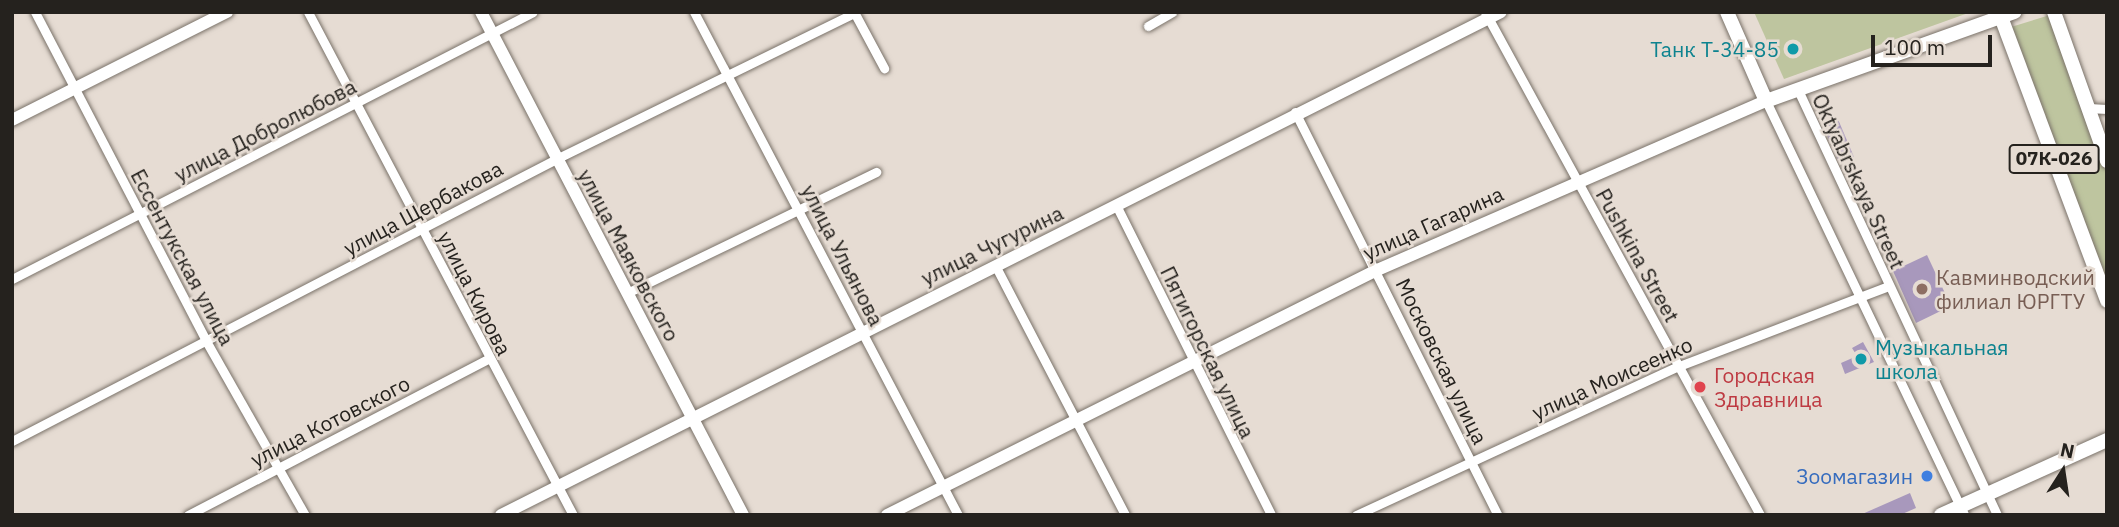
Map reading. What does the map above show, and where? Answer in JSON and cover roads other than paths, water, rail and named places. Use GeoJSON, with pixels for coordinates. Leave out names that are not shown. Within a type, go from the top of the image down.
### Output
{"type":"FeatureCollection","features":[{"type":"Feature","properties":{"kind":"main road"},"geometry":{"type":"LineString","coordinates":[[1727,12],[1766,101]]}},
{"type":"Feature","properties":{"kind":"main road","name":"улица Гагарина"},"geometry":{"type":"LineString","coordinates":[[1766,101],[2015,12]]}},
{"type":"Feature","properties":{"kind":"main road","name":"07К-026"},"geometry":{"type":"LineString","coordinates":[[2054,12],[2107,160]]}},
{"type":"Feature","properties":{"kind":"main road","name":"07К-026"},"geometry":{"type":"LineString","coordinates":[[2001,17],[2107,301]]}},
{"type":"Feature","properties":{"kind":"main road"},"geometry":{"type":"LineString","coordinates":[[1941,515],[1962,511],[1987,495],[2107,440]]}},
{"type":"Feature","properties":{"kind":"street","name":"Ессентукская улица"},"geometry":{"type":"LineString","coordinates":[[35,12],[206,341],[304,515]]}},
{"type":"Feature","properties":{"kind":"street"},"geometry":{"type":"LineString","coordinates":[[12,120],[228,12]]}},
{"type":"Feature","properties":{"kind":"street","name":"улица Кирова"},"geometry":{"type":"LineString","coordinates":[[308,12],[488,359],[573,515]]}},
{"type":"Feature","properties":{"kind":"street","name":"улица Маяковского"},"geometry":{"type":"LineString","coordinates":[[481,12],[743,515]]}},
{"type":"Feature","properties":{"kind":"street","name":"улица Добролюбова"},"geometry":{"type":"LineString","coordinates":[[12,279],[533,12]]}},
{"type":"Feature","properties":{"kind":"street","name":"улица Ульянова"},"geometry":{"type":"LineString","coordinates":[[694,12],[801,209],[958,515]]}},
{"type":"Feature","properties":{"kind":"street"},"geometry":{"type":"LineString","coordinates":[[854,12],[884,68]]}},
{"type":"Feature","properties":{"kind":"street","name":"улица Щербакова"},"geometry":{"type":"LineString","coordinates":[[12,442],[556,159],[854,12]]}},
{"type":"Feature","properties":{"kind":"street"},"geometry":{"type":"LineString","coordinates":[[1148,26],[1172,12]]}},
{"type":"Feature","properties":{"kind":"street","name":"улица Чугурина"},"geometry":{"type":"LineString","coordinates":[[501,515],[1295,112],[1486,16],[1501,12]]}},
{"type":"Feature","properties":{"kind":"street","name":"Pushkina Street"},"geometry":{"type":"LineString","coordinates":[[1486,16],[1760,515]]}},
{"type":"Feature","properties":{"kind":"street","name":"Oktyabrskaya Street"},"geometry":{"type":"LineString","coordinates":[[1798,90],[1997,515]]}},
{"type":"Feature","properties":{"kind":"street"},"geometry":{"type":"LineString","coordinates":[[1766,101],[1962,511]]}},
{"type":"Feature","properties":{"kind":"street","name":"улица Гагарина"},"geometry":{"type":"LineString","coordinates":[[887,515],[1377,270],[1766,101]]}},
{"type":"Feature","properties":{"kind":"street"},"geometry":{"type":"LineString","coordinates":[[2088,107],[2107,109]]}},
{"type":"Feature","properties":{"kind":"street","name":"Московская улица"},"geometry":{"type":"LineString","coordinates":[[1295,112],[1377,270],[1498,515]]}},
{"type":"Feature","properties":{"kind":"street"},"geometry":{"type":"LineString","coordinates":[[629,292],[876,172]]}},
{"type":"Feature","properties":{"kind":"street","name":"Пятигорская улица"},"geometry":{"type":"LineString","coordinates":[[1116,205],[1191,362],[1271,515]]}},
{"type":"Feature","properties":{"kind":"street"},"geometry":{"type":"LineString","coordinates":[[995,265],[1125,515]]}},
{"type":"Feature","properties":{"kind":"street","name":"улица Моисеенко"},"geometry":{"type":"LineString","coordinates":[[1356,515],[1679,366],[1888,286]]}},
{"type":"Feature","properties":{"kind":"street","name":"улица Котовского"},"geometry":{"type":"LineString","coordinates":[[188,515],[488,359]]}},
{"type":"Feature","properties":{"kind":"place","name":"Танк Т-34-85"},"geometry":{"type":"Point","coordinates":[1793,49]}},
{"type":"Feature","properties":{"kind":"place","name":"Кавминводский филиал ЮРГТУ"},"geometry":{"type":"Point","coordinates":[1922,289]}},
{"type":"Feature","properties":{"kind":"place","name":"Музыкальная школа"},"geometry":{"type":"Point","coordinates":[1861,359]}},
{"type":"Feature","properties":{"kind":"place","name":"Городская Здравница"},"geometry":{"type":"Point","coordinates":[1700,387]}},
{"type":"Feature","properties":{"kind":"place","name":"Зоомагазин"},"geometry":{"type":"Point","coordinates":[1927,476]}}]}
